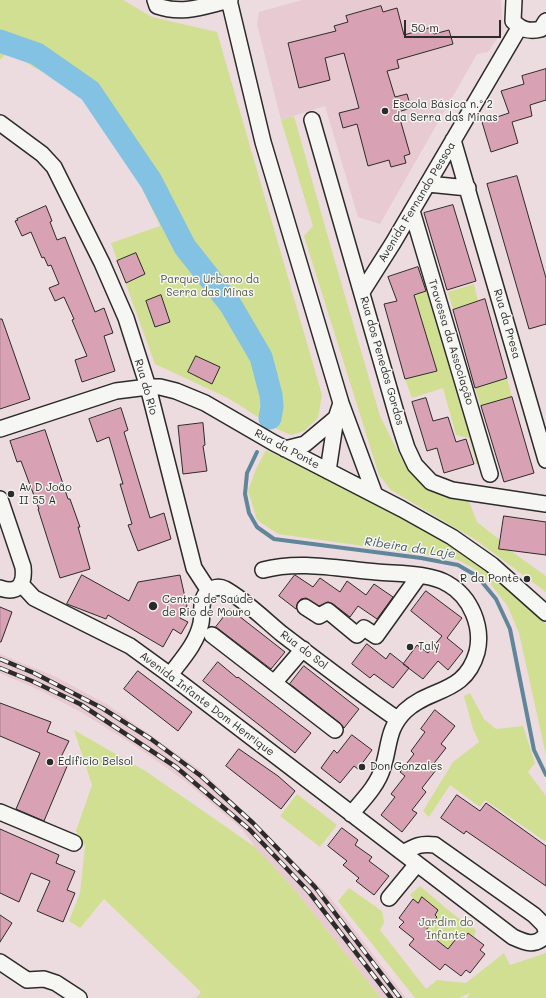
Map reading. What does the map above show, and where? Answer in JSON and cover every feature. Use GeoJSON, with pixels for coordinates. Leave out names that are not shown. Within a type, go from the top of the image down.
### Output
{"type":"FeatureCollection","features":[{"type":"Feature","properties":{"kind":"street"},"geometry":{"type":"LineString","coordinates":[[143,0],[156,3],[167,10],[180,11],[229,0],[263,142],[341,403],[375,495]]}},
{"type":"Feature","properties":{"kind":"street"},"geometry":{"type":"LineString","coordinates":[[514,0],[513,21],[519,28],[532,32],[541,29],[546,21]]}},
{"type":"Feature","properties":{"kind":"street","name":"Avenida Fernando Pessoa"},"geometry":{"type":"LineString","coordinates":[[362,292],[394,243],[519,28]]}},
{"type":"Feature","properties":{"kind":"street","name":"Rua dos Penedos Gordos"},"geometry":{"type":"LineString","coordinates":[[312,120],[399,423],[407,448],[415,464],[431,482],[452,490],[546,504]]}},
{"type":"Feature","properties":{"kind":"street","name":"Rua do Rio"},"geometry":{"type":"LineString","coordinates":[[0,123],[42,154],[54,167],[102,263],[126,318],[148,387],[194,568],[209,591]]}},
{"type":"Feature","properties":{"kind":"street","name":"Rua da Presa"},"geometry":{"type":"LineString","coordinates":[[453,140],[546,460]]}},
{"type":"Feature","properties":{"kind":"street"},"geometry":{"type":"LineString","coordinates":[[428,184],[468,188]]}},
{"type":"Feature","properties":{"kind":"street","name":"Travessa da Associação"},"geometry":{"type":"LineString","coordinates":[[412,211],[490,474]]}},
{"type":"Feature","properties":{"kind":"street","name":"Rua da Ponte"},"geometry":{"type":"LineString","coordinates":[[0,429],[116,391],[160,387],[188,395],[328,471],[430,524],[492,565],[546,613]]}},
{"type":"Feature","properties":{"kind":"street"},"geometry":{"type":"LineString","coordinates":[[328,471],[336,418],[341,403]]}},
{"type":"Feature","properties":{"kind":"street"},"geometry":{"type":"LineString","coordinates":[[285,448],[305,444],[336,418]]}},
{"type":"Feature","properties":{"kind":"street"},"geometry":{"type":"LineString","coordinates":[[0,499],[23,567],[24,575],[21,584],[14,590],[0,588]]}},
{"type":"Feature","properties":{"kind":"street"},"geometry":{"type":"LineString","coordinates":[[263,570],[275,567],[305,566],[419,576],[439,580],[449,584],[458,591],[466,600],[474,614],[479,641],[474,660],[460,680],[453,686],[416,703],[397,719],[389,736],[383,767],[377,780],[369,793],[351,814]]}},
{"type":"Feature","properties":{"kind":"street"},"geometry":{"type":"LineString","coordinates":[[305,607],[319,616],[328,611],[357,635],[364,628],[376,636],[419,576]]}},
{"type":"Feature","properties":{"kind":"street","name":"Avenida Infante Dom Henrique"},"geometry":{"type":"LineString","coordinates":[[21,584],[34,598],[130,646],[513,937],[526,943],[531,943],[537,942],[546,935]]}},
{"type":"Feature","properties":{"kind":"street","name":"Rua do Sol"},"geometry":{"type":"LineString","coordinates":[[209,591],[215,588],[224,589],[234,595],[303,649],[397,719]]}},
{"type":"Feature","properties":{"kind":"street"},"geometry":{"type":"LineString","coordinates":[[170,675],[189,650],[195,639],[201,623],[203,601],[206,593],[209,591]]}},
{"type":"Feature","properties":{"kind":"street"},"geometry":{"type":"LineString","coordinates":[[212,635],[335,730]]}},
{"type":"Feature","properties":{"kind":"street"},"geometry":{"type":"LineString","coordinates":[[274,683],[303,649]]}},
{"type":"Feature","properties":{"kind":"street"},"geometry":{"type":"LineString","coordinates":[[0,812],[74,843]]}},
{"type":"Feature","properties":{"kind":"street"},"geometry":{"type":"LineString","coordinates":[[403,853],[423,844],[435,845],[534,915],[544,924],[546,931]]}},
{"type":"Feature","properties":{"kind":"street"},"geometry":{"type":"LineString","coordinates":[[389,898],[417,864]]}},
{"type":"Feature","properties":{"kind":"street"},"geometry":{"type":"LineString","coordinates":[[0,962],[27,980],[44,979],[56,983],[79,998]]}},
{"type":"Feature","properties":{"kind":"shaded area","name":"Escola Básica n.º 2 da Serra das Minas"},"geometry":{"type":"Polygon","coordinates":[[[302,0],[501,0],[503,30],[488,52],[477,54],[380,224],[358,217],[325,106],[281,120],[257,24],[259,12],[302,0]]]}},
{"type":"Feature","properties":{"kind":"shaded area"},"geometry":{"type":"Polygon","coordinates":[[[0,654],[54,676],[108,705],[203,772],[329,896],[406,998],[381,998],[295,890],[255,847],[242,829],[185,781],[137,747],[79,711],[41,691],[0,673],[0,654]]]}},
{"type":"Feature","properties":{"kind":"green space","name":"Parque Urbano da Serra das Minas"},"geometry":{"type":"Polygon","coordinates":[[[0,0],[123,0],[152,17],[217,32],[322,395],[318,418],[304,431],[291,435],[277,429],[228,398],[155,364],[111,243],[160,226],[125,152],[80,89],[33,67],[9,50],[0,60],[0,0]]]}},
{"type":"Feature","properties":{"kind":"green space"},"geometry":{"type":"Polygon","coordinates":[[[294,116],[380,416],[402,460],[414,477],[434,493],[469,501],[477,522],[500,540],[511,551],[546,576],[546,592],[476,540],[391,490],[379,475],[304,236],[313,226],[281,120],[294,116]]]}},
{"type":"Feature","properties":{"kind":"green space"},"geometry":{"type":"Polygon","coordinates":[[[474,284],[478,301],[453,309],[448,292],[474,284]]]}},
{"type":"Feature","properties":{"kind":"green space"},"geometry":{"type":"Polygon","coordinates":[[[426,291],[484,462],[476,464],[469,438],[456,435],[443,388],[412,398],[405,379],[437,371],[414,295],[426,291]]]}},
{"type":"Feature","properties":{"kind":"green space"},"geometry":{"type":"Polygon","coordinates":[[[507,378],[512,397],[481,407],[475,388],[507,378]]]}},
{"type":"Feature","properties":{"kind":"green space"},"geometry":{"type":"Polygon","coordinates":[[[266,450],[376,504],[466,553],[546,624],[546,755],[519,633],[507,605],[487,580],[473,568],[456,559],[278,534],[257,520],[248,491],[256,469],[266,450]]]}},
{"type":"Feature","properties":{"kind":"green space"},"geometry":{"type":"Polygon","coordinates":[[[470,693],[484,719],[496,729],[523,726],[535,763],[528,772],[546,796],[546,842],[485,800],[480,807],[450,785],[429,817],[423,811],[453,762],[479,742],[473,729],[464,696],[470,693]]]}},
{"type":"Feature","properties":{"kind":"green space"},"geometry":{"type":"Polygon","coordinates":[[[74,730],[147,772],[255,847],[295,890],[381,998],[196,998],[201,992],[104,899],[80,928],[69,921],[80,893],[85,846],[76,831],[92,785],[74,730]]]}},
{"type":"Feature","properties":{"kind":"green space"},"geometry":{"type":"Polygon","coordinates":[[[297,794],[337,825],[320,847],[280,816],[297,794]]]}},
{"type":"Feature","properties":{"kind":"green space","name":"Jardim do Infante"},"geometry":{"type":"Polygon","coordinates":[[[420,886],[453,914],[476,930],[474,937],[469,933],[464,939],[448,949],[425,931],[437,917],[435,915],[438,910],[422,897],[418,903],[410,895],[420,886]]]}},
{"type":"Feature","properties":{"kind":"green space"},"geometry":{"type":"Polygon","coordinates":[[[349,888],[382,911],[384,923],[380,930],[426,989],[437,980],[466,983],[504,953],[510,965],[546,953],[546,998],[467,998],[470,993],[459,998],[415,998],[338,901],[349,888]]]}},
{"type":"Feature","properties":{"kind":"building"},"geometry":{"type":"Polygon","coordinates":[[[381,6],[383,12],[397,8],[404,35],[432,27],[434,34],[449,30],[453,44],[397,60],[399,68],[387,71],[395,97],[407,94],[411,108],[398,112],[410,154],[404,156],[406,163],[391,167],[389,160],[368,166],[357,124],[343,128],[339,113],[359,108],[344,53],[325,58],[330,80],[299,88],[288,43],[336,31],[334,26],[348,22],[346,16],[381,6]]]}},
{"type":"Feature","properties":{"kind":"building"},"geometry":{"type":"Polygon","coordinates":[[[546,69],[546,100],[530,105],[532,116],[512,122],[518,143],[491,152],[482,122],[509,113],[501,91],[524,84],[522,76],[546,69]]]}},
{"type":"Feature","properties":{"kind":"building"},"geometry":{"type":"Polygon","coordinates":[[[517,176],[546,278],[546,324],[529,329],[487,184],[517,176]]]}},
{"type":"Feature","properties":{"kind":"building"},"geometry":{"type":"Polygon","coordinates":[[[453,205],[476,281],[447,290],[424,213],[453,205]]]}},
{"type":"Feature","properties":{"kind":"building"},"geometry":{"type":"Polygon","coordinates":[[[46,206],[57,240],[65,237],[95,312],[104,308],[113,333],[104,336],[115,371],[82,382],[75,360],[87,356],[72,320],[74,319],[64,297],[55,301],[49,288],[59,284],[51,265],[48,266],[44,257],[42,258],[31,232],[22,236],[15,221],[46,206]]]}},
{"type":"Feature","properties":{"kind":"building"},"geometry":{"type":"Polygon","coordinates":[[[136,253],[145,274],[126,283],[117,261],[136,253]]]}},
{"type":"Feature","properties":{"kind":"building"},"geometry":{"type":"Polygon","coordinates":[[[418,267],[426,291],[414,295],[437,371],[405,379],[384,304],[397,301],[388,277],[418,267]]]}},
{"type":"Feature","properties":{"kind":"building"},"geometry":{"type":"Polygon","coordinates":[[[161,295],[170,322],[155,327],[146,301],[161,295]]]}},
{"type":"Feature","properties":{"kind":"building"},"geometry":{"type":"Polygon","coordinates":[[[485,299],[507,378],[475,388],[453,310],[485,299]]]}},
{"type":"Feature","properties":{"kind":"building"},"geometry":{"type":"Polygon","coordinates":[[[0,319],[2,319],[30,399],[0,409],[0,319]]]}},
{"type":"Feature","properties":{"kind":"building"},"geometry":{"type":"Polygon","coordinates":[[[196,356],[220,367],[212,384],[188,372],[196,356]]]}},
{"type":"Feature","properties":{"kind":"building"},"geometry":{"type":"Polygon","coordinates":[[[512,397],[534,473],[504,482],[481,406],[512,397]]]}},
{"type":"Feature","properties":{"kind":"building"},"geometry":{"type":"Polygon","coordinates":[[[426,398],[433,421],[448,417],[456,442],[466,439],[474,464],[444,473],[437,448],[427,451],[412,402],[426,398]]]}},
{"type":"Feature","properties":{"kind":"building"},"geometry":{"type":"Polygon","coordinates":[[[121,408],[128,430],[124,432],[150,518],[164,513],[171,539],[138,551],[128,525],[132,524],[120,484],[123,484],[109,437],[97,442],[89,419],[121,408]]]}},
{"type":"Feature","properties":{"kind":"building"},"geometry":{"type":"Polygon","coordinates":[[[203,423],[205,445],[203,446],[207,471],[183,474],[178,426],[203,423]]]}},
{"type":"Feature","properties":{"kind":"building"},"geometry":{"type":"Polygon","coordinates":[[[45,430],[68,499],[70,499],[80,527],[78,527],[90,569],[60,578],[39,509],[21,461],[17,462],[10,441],[45,430]]]}},
{"type":"Feature","properties":{"kind":"building"},"geometry":{"type":"Polygon","coordinates":[[[504,516],[546,522],[546,555],[499,549],[504,516]]]}},
{"type":"Feature","properties":{"kind":"building"},"geometry":{"type":"Polygon","coordinates":[[[82,575],[129,601],[138,582],[180,575],[187,606],[180,618],[188,622],[181,634],[173,629],[163,647],[108,615],[106,619],[67,604],[82,575]]]}},
{"type":"Feature","properties":{"kind":"building"},"geometry":{"type":"Polygon","coordinates":[[[295,575],[313,587],[320,578],[340,592],[347,581],[366,595],[374,584],[393,597],[377,619],[358,606],[350,617],[333,604],[328,602],[319,606],[306,598],[301,599],[298,602],[296,609],[279,596],[295,575]]]}},
{"type":"Feature","properties":{"kind":"building"},"geometry":{"type":"Polygon","coordinates":[[[426,591],[462,618],[447,638],[463,651],[448,670],[438,661],[423,679],[403,664],[417,645],[428,653],[442,636],[411,611],[426,591]]]}},
{"type":"Feature","properties":{"kind":"building"},"geometry":{"type":"Polygon","coordinates":[[[0,607],[12,612],[1,642],[0,642],[0,607]]]}},
{"type":"Feature","properties":{"kind":"building"},"geometry":{"type":"Polygon","coordinates":[[[230,609],[285,652],[271,669],[216,627],[230,609]]]}},
{"type":"Feature","properties":{"kind":"building"},"geometry":{"type":"Polygon","coordinates":[[[367,644],[386,659],[390,653],[409,668],[393,688],[374,674],[370,678],[352,664],[367,644]]]}},
{"type":"Feature","properties":{"kind":"building"},"geometry":{"type":"Polygon","coordinates":[[[218,662],[311,733],[295,753],[203,681],[218,662]]]}},
{"type":"Feature","properties":{"kind":"building"},"geometry":{"type":"Polygon","coordinates":[[[304,666],[359,709],[344,728],[340,723],[290,684],[304,666]]]}},
{"type":"Feature","properties":{"kind":"building"},"geometry":{"type":"Polygon","coordinates":[[[138,671],[192,712],[178,731],[124,689],[138,671]]]}},
{"type":"Feature","properties":{"kind":"building","name":"Edificio Belsol"},"geometry":{"type":"Polygon","coordinates":[[[0,703],[51,722],[47,732],[69,741],[59,761],[68,764],[44,821],[16,809],[40,753],[0,736],[0,703]]]}},
{"type":"Feature","properties":{"kind":"building"},"geometry":{"type":"Polygon","coordinates":[[[435,710],[455,726],[441,744],[446,748],[431,767],[436,770],[422,788],[426,792],[412,810],[417,813],[402,832],[381,815],[395,797],[391,794],[405,776],[400,772],[414,754],[411,751],[425,732],[421,729],[435,710]]]}},
{"type":"Feature","properties":{"kind":"building"},"geometry":{"type":"Polygon","coordinates":[[[352,735],[372,750],[358,769],[354,766],[340,783],[321,768],[334,750],[337,753],[352,735]]]}},
{"type":"Feature","properties":{"kind":"building"},"geometry":{"type":"Polygon","coordinates":[[[239,749],[278,776],[295,791],[281,809],[226,766],[239,749]]]}},
{"type":"Feature","properties":{"kind":"building"},"geometry":{"type":"Polygon","coordinates":[[[457,795],[480,811],[486,803],[546,846],[546,886],[466,831],[464,834],[441,818],[457,795]]]}},
{"type":"Feature","properties":{"kind":"building"},"geometry":{"type":"Polygon","coordinates":[[[342,828],[358,840],[355,845],[372,857],[369,861],[389,876],[374,895],[356,881],[359,878],[343,865],[347,861],[328,846],[342,828]]]}},
{"type":"Feature","properties":{"kind":"building"},"geometry":{"type":"Polygon","coordinates":[[[0,829],[59,855],[56,863],[75,871],[67,890],[75,893],[63,922],[37,911],[50,881],[31,873],[19,902],[0,893],[0,829]]]}},
{"type":"Feature","properties":{"kind":"building"},"geometry":{"type":"Polygon","coordinates":[[[422,897],[438,910],[435,915],[437,917],[425,931],[448,949],[459,935],[464,939],[468,933],[484,945],[480,950],[485,954],[470,973],[466,970],[461,976],[445,964],[440,970],[409,945],[414,939],[399,927],[404,922],[399,918],[413,899],[418,903],[422,897]]]}},
{"type":"Feature","properties":{"kind":"building"},"geometry":{"type":"Polygon","coordinates":[[[0,915],[12,923],[0,942],[0,915]]]}},
{"type":"Feature","properties":{"kind":"waterway"},"geometry":{"type":"LineString","coordinates":[[0,41],[37,54],[90,91],[151,181],[185,247],[230,304],[261,357],[271,395],[272,407],[270,418]]}},
{"type":"Feature","properties":{"kind":"waterway","name":"Ribeira da Laje"},"geometry":{"type":"LineString","coordinates":[[257,452],[247,473],[245,494],[249,513],[257,527],[274,539],[421,558],[458,565],[477,576],[496,599],[510,629],[534,750],[546,775]]}},
{"type":"Feature","properties":{"kind":"railway"},"geometry":{"type":"LineString","coordinates":[[0,659],[34,673],[102,708],[151,739],[201,776],[253,823],[315,887],[400,998]]}},
{"type":"Feature","properties":{"kind":"railway"},"geometry":{"type":"LineString","coordinates":[[0,668],[32,681],[80,704],[176,767],[250,830],[309,892],[391,998]]}},
{"type":"Feature","properties":{"kind":"place","name":"Escola Básica n.º 2 da Serra das Minas"},"geometry":{"type":"Point","coordinates":[385,111]}},
{"type":"Feature","properties":{"kind":"place","name":"Av D João II 55 A"},"geometry":{"type":"Point","coordinates":[11,494]}},
{"type":"Feature","properties":{"kind":"place","name":"R da Ponte"},"geometry":{"type":"Point","coordinates":[527,579]}},
{"type":"Feature","properties":{"kind":"place","name":"Centro de Saúde de Rio de Mouro"},"geometry":{"type":"Point","coordinates":[153,606]}},
{"type":"Feature","properties":{"kind":"place","name":"Taly"},"geometry":{"type":"Point","coordinates":[410,647]}},
{"type":"Feature","properties":{"kind":"place","name":"Edificio Belsol"},"geometry":{"type":"Point","coordinates":[50,762]}},
{"type":"Feature","properties":{"kind":"place","name":"Don Gonzales"},"geometry":{"type":"Point","coordinates":[362,767]}}]}
